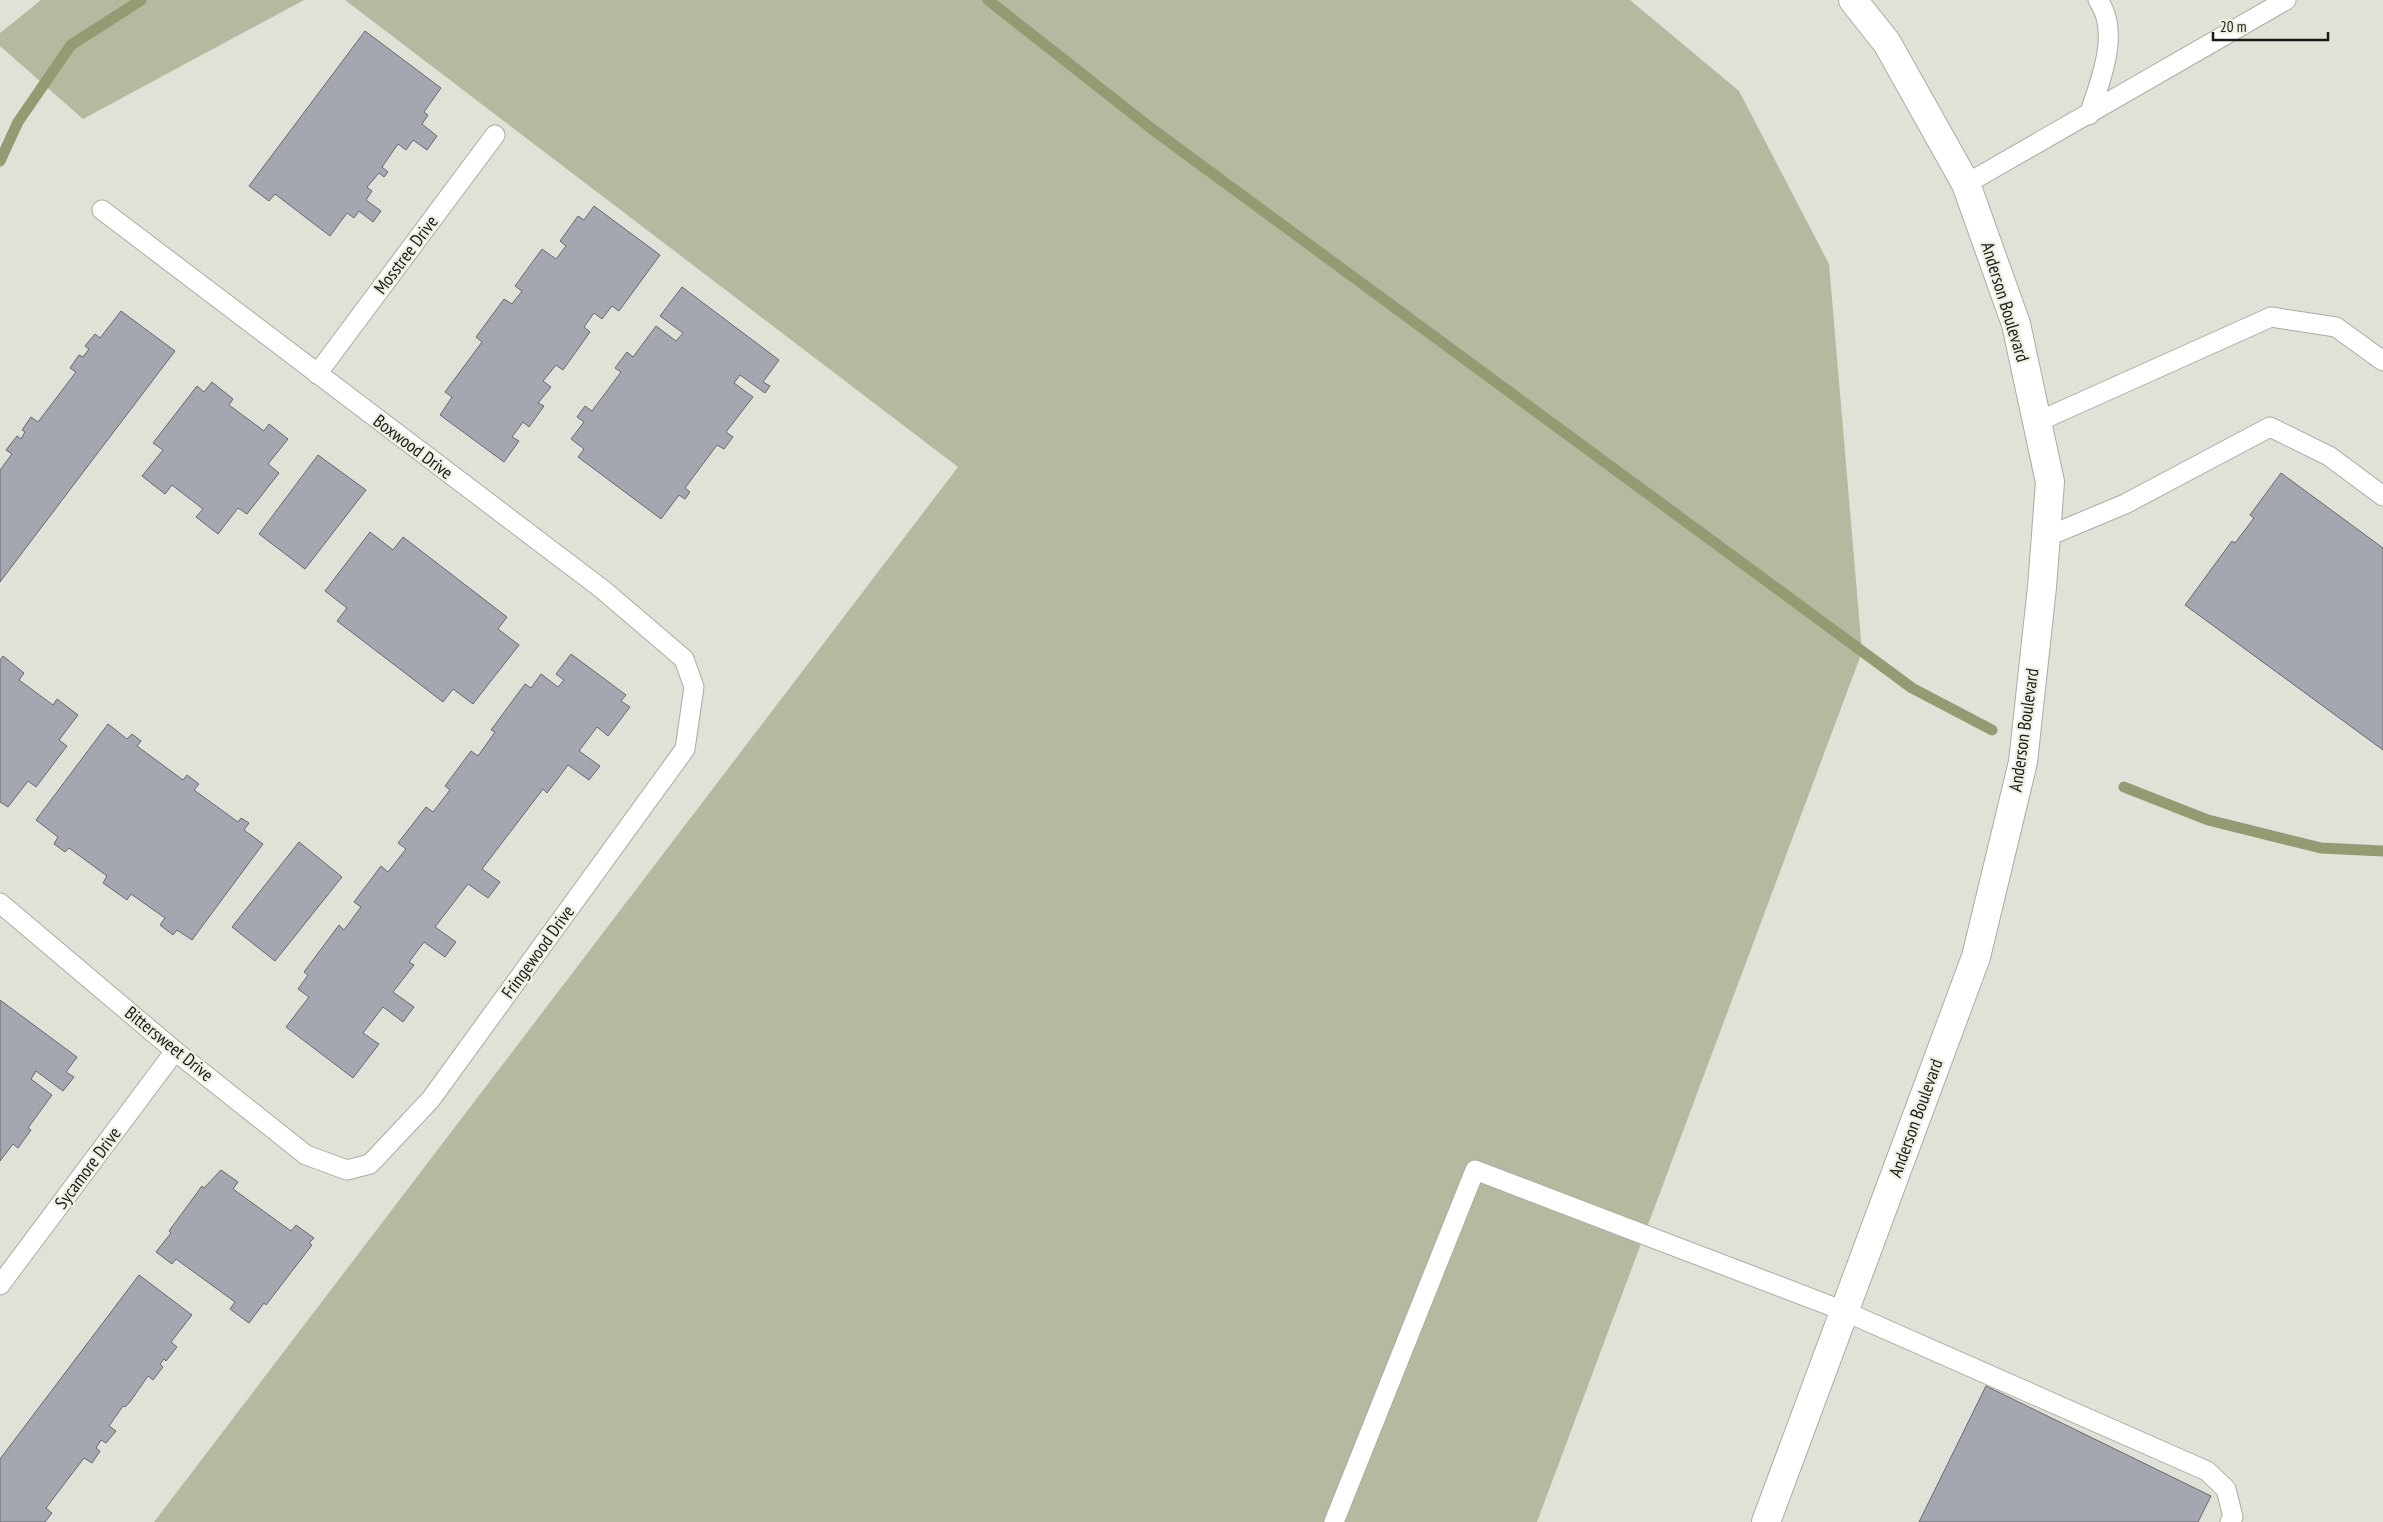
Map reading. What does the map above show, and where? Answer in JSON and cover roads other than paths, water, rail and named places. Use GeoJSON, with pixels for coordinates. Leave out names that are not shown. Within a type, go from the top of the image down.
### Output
{"type":"FeatureCollection","features":[{"type":"Feature","properties":{"kind":"street","name":"Anderson Boulevard"},"geometry":{"type":"LineString","coordinates":[[1766,1522],[1976,957],[2023,762],[2050,482],[2016,324],[1966,184],[1887,43],[1853,0]]}},
{"type":"Feature","properties":{"kind":"lane"},"geometry":{"type":"LineString","coordinates":[[2089,115],[2107,59],[2108,30],[2098,0]]}},
{"type":"Feature","properties":{"kind":"lane"},"geometry":{"type":"LineString","coordinates":[[1966,184],[2286,0]]}},
{"type":"Feature","properties":{"kind":"lane","name":"Mosstree Drive"},"geometry":{"type":"LineString","coordinates":[[317,374],[495,135]]}},
{"type":"Feature","properties":{"kind":"lane","name":"Boxwood Drive"},"geometry":{"type":"LineString","coordinates":[[102,210],[602,589],[684,659],[694,688],[692,704]]}},
{"type":"Feature","properties":{"kind":"lane"},"geometry":{"type":"LineString","coordinates":[[2037,422],[2271,317],[2336,327],[2383,361]]}},
{"type":"Feature","properties":{"kind":"lane"},"geometry":{"type":"LineString","coordinates":[[2046,537],[2124,504],[2270,427],[2328,456],[2383,496]]}},
{"type":"Feature","properties":{"kind":"lane","name":"Fringewood Drive"},"geometry":{"type":"LineString","coordinates":[[347,1170],[370,1164],[431,1099],[685,749],[692,704]]}},
{"type":"Feature","properties":{"kind":"lane","name":"Bittersweet Drive"},"geometry":{"type":"LineString","coordinates":[[0,903],[175,1051],[306,1155],[347,1170]]}},
{"type":"Feature","properties":{"kind":"lane","name":"Sycamore Drive"},"geometry":{"type":"LineString","coordinates":[[0,1285],[175,1051]]}},
{"type":"Feature","properties":{"kind":"lane"},"geometry":{"type":"LineString","coordinates":[[1334,1522],[1475,1170],[1844,1311],[2207,1471],[2226,1489],[2233,1517],[2230,1522]]}},
{"type":"Feature","properties":{"kind":"waterway"},"geometry":{"type":"LineString","coordinates":[[0,161],[18,122],[71,45],[141,0]]}},
{"type":"Feature","properties":{"kind":"waterway"},"geometry":{"type":"LineString","coordinates":[[988,0],[1152,129],[1912,688],[1992,730]]}},
{"type":"Feature","properties":{"kind":"waterway"},"geometry":{"type":"LineString","coordinates":[[2124,787],[2208,820],[2321,848],[2383,851]]}}]}
